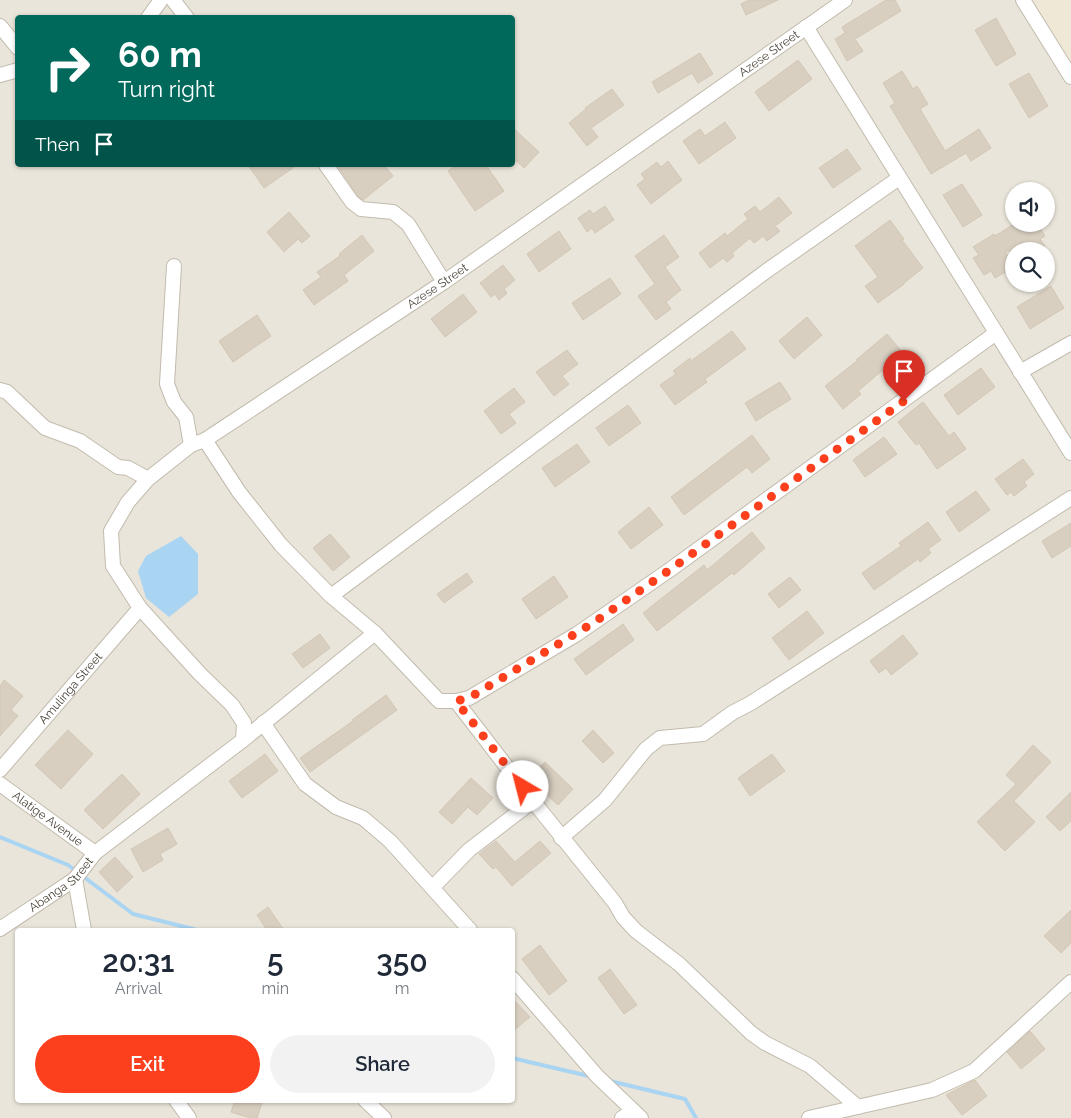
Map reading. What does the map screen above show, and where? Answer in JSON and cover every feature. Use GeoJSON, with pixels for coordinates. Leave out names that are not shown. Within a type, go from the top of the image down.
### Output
{"type":"FeatureCollection","features":[{"type":"Feature","properties":{"kind":"street"},"geometry":{"type":"LineString","coordinates":[[150,15],[161,0]]}},
{"type":"Feature","properties":{"kind":"street"},"geometry":{"type":"LineString","coordinates":[[174,0],[184,15]]}},
{"type":"Feature","properties":{"kind":"street","name":"Azese Street"},"geometry":{"type":"LineString","coordinates":[[243,740],[244,723],[232,705],[200,674],[140,608],[113,566],[111,530],[128,502],[148,479],[198,442],[444,282],[845,0]]}},
{"type":"Feature","properties":{"kind":"street"},"geometry":{"type":"LineString","coordinates":[[1023,0],[1071,77]]}},
{"type":"Feature","properties":{"kind":"street"},"geometry":{"type":"LineString","coordinates":[[0,26],[15,44]]}},
{"type":"Feature","properties":{"kind":"street"},"geometry":{"type":"LineString","coordinates":[[806,27],[1071,453]]}},
{"type":"Feature","properties":{"kind":"street"},"geometry":{"type":"LineString","coordinates":[[0,76],[15,71]]}},
{"type":"Feature","properties":{"kind":"street"},"geometry":{"type":"LineString","coordinates":[[327,167],[352,202],[361,208],[393,212],[408,224],[444,282]]}},
{"type":"Feature","properties":{"kind":"street"},"geometry":{"type":"LineString","coordinates":[[331,596],[765,272],[899,178]]}},
{"type":"Feature","properties":{"kind":"street"},"geometry":{"type":"LineString","coordinates":[[174,266],[167,384],[174,402],[186,417],[198,442],[281,545],[331,596],[375,633],[439,701],[456,701],[469,698],[577,634],[671,569],[996,334]]}},
{"type":"Feature","properties":{"kind":"street"},"geometry":{"type":"LineString","coordinates":[[1020,372],[1071,343]]}},
{"type":"Feature","properties":{"kind":"street"},"geometry":{"type":"LineString","coordinates":[[0,390],[7,392],[44,428],[80,441],[118,467],[128,468],[148,479]]}},
{"type":"Feature","properties":{"kind":"street"},"geometry":{"type":"LineString","coordinates":[[561,838],[605,800],[646,748],[660,738],[703,734],[732,713],[752,703],[1071,498]]}},
{"type":"Feature","properties":{"kind":"street","name":"Amulinga Street"},"geometry":{"type":"LineString","coordinates":[[0,770],[140,608]]}},
{"type":"Feature","properties":{"kind":"street","name":"Abanga Street"},"geometry":{"type":"LineString","coordinates":[[0,929],[75,879],[95,854],[243,740],[375,633]]}},
{"type":"Feature","properties":{"kind":"street"},"geometry":{"type":"LineString","coordinates":[[456,701],[561,838],[615,903],[622,917],[636,931],[679,964],[751,1033],[765,1043],[810,1066],[858,1107]]}},
{"type":"Feature","properties":{"kind":"street"},"geometry":{"type":"LineString","coordinates":[[264,722],[304,784],[336,807],[363,818],[390,840],[468,928]]}},
{"type":"Feature","properties":{"kind":"street","name":"Alatige Avenue"},"geometry":{"type":"LineString","coordinates":[[0,784],[95,854]]}},
{"type":"Feature","properties":{"kind":"street"},"geometry":{"type":"LineString","coordinates":[[433,887],[469,850],[533,801]]}},
{"type":"Feature","properties":{"kind":"street"},"geometry":{"type":"LineString","coordinates":[[75,879],[84,928]]}},
{"type":"Feature","properties":{"kind":"street"},"geometry":{"type":"LineString","coordinates":[[515,981],[632,1116]]}},
{"type":"Feature","properties":{"kind":"street"},"geometry":{"type":"LineString","coordinates":[[810,1118],[932,1090],[974,1071],[1071,982]]}},
{"type":"Feature","properties":{"kind":"street"},"geometry":{"type":"LineString","coordinates":[[178,1103],[189,1118]]}},
{"type":"Feature","properties":{"kind":"street"},"geometry":{"type":"LineString","coordinates":[[368,1103],[384,1118]]}},
{"type":"Feature","properties":{"kind":"shaded area"},"geometry":{"type":"Polygon","coordinates":[[[0,0],[1071,0],[1071,1118],[0,1118],[0,0]]]}},
{"type":"Feature","properties":{"kind":"shaded area"},"geometry":{"type":"Polygon","coordinates":[[[1033,0],[1071,0],[1071,64],[1033,0]]]}},
{"type":"Feature","properties":{"kind":"water"},"geometry":{"type":"Polygon","coordinates":[[[181,536],[198,554],[198,594],[169,617],[146,598],[138,571],[146,556],[181,536]]]}},
{"type":"Feature","properties":{"kind":"building"},"geometry":{"type":"Polygon","coordinates":[[[749,0],[778,0],[746,15],[741,4],[749,0]]]}},
{"type":"Feature","properties":{"kind":"building"},"geometry":{"type":"Polygon","coordinates":[[[886,0],[895,0],[901,11],[855,39],[863,51],[847,61],[835,39],[845,33],[842,27],[886,0]]]}},
{"type":"Feature","properties":{"kind":"building"},"geometry":{"type":"Polygon","coordinates":[[[996,18],[1016,54],[996,66],[975,30],[996,18]]]}},
{"type":"Feature","properties":{"kind":"building"},"geometry":{"type":"Polygon","coordinates":[[[700,53],[713,74],[698,83],[692,73],[658,93],[652,82],[700,53]]]}},
{"type":"Feature","properties":{"kind":"building"},"geometry":{"type":"Polygon","coordinates":[[[798,60],[812,79],[769,111],[755,92],[798,60]]]}},
{"type":"Feature","properties":{"kind":"building"},"geometry":{"type":"Polygon","coordinates":[[[902,71],[913,89],[917,86],[928,104],[920,109],[945,151],[979,129],[991,148],[971,161],[966,153],[931,174],[890,106],[895,103],[883,83],[902,71]]]}},
{"type":"Feature","properties":{"kind":"building"},"geometry":{"type":"Polygon","coordinates":[[[1029,73],[1048,106],[1029,118],[1009,84],[1029,73]]]}},
{"type":"Feature","properties":{"kind":"building"},"geometry":{"type":"Polygon","coordinates":[[[612,89],[624,105],[591,128],[598,137],[587,146],[569,123],[585,108],[612,89]]]}},
{"type":"Feature","properties":{"kind":"building"},"geometry":{"type":"Polygon","coordinates":[[[725,122],[736,138],[699,164],[683,141],[700,129],[705,136],[725,122]]]}},
{"type":"Feature","properties":{"kind":"building"},"geometry":{"type":"Polygon","coordinates":[[[515,130],[539,152],[524,168],[515,160],[515,130]]]}},
{"type":"Feature","properties":{"kind":"building"},"geometry":{"type":"Polygon","coordinates":[[[847,149],[861,169],[833,188],[819,168],[847,149]]]}},
{"type":"Feature","properties":{"kind":"building"},"geometry":{"type":"Polygon","coordinates":[[[668,161],[682,180],[651,204],[637,185],[645,179],[641,174],[657,162],[661,167],[668,161]]]}},
{"type":"Feature","properties":{"kind":"building"},"geometry":{"type":"Polygon","coordinates":[[[249,167],[294,167],[264,188],[249,167]]]}},
{"type":"Feature","properties":{"kind":"building"},"geometry":{"type":"Polygon","coordinates":[[[338,167],[386,167],[393,176],[363,200],[358,196],[338,167]]]}},
{"type":"Feature","properties":{"kind":"building"},"geometry":{"type":"Polygon","coordinates":[[[453,167],[487,167],[504,191],[475,211],[448,171],[453,167]]]}},
{"type":"Feature","properties":{"kind":"building"},"geometry":{"type":"Polygon","coordinates":[[[962,184],[982,215],[963,227],[943,195],[962,184]]]}},
{"type":"Feature","properties":{"kind":"building"},"geometry":{"type":"Polygon","coordinates":[[[779,197],[792,213],[775,226],[780,231],[767,241],[763,236],[754,243],[750,238],[732,253],[734,256],[727,262],[723,258],[710,268],[699,253],[725,233],[727,236],[748,219],[744,214],[755,206],[760,212],[779,197]]]}},
{"type":"Feature","properties":{"kind":"building"},"geometry":{"type":"Polygon","coordinates":[[[605,206],[614,220],[595,233],[592,228],[587,232],[578,218],[590,210],[593,214],[605,206]]]}},
{"type":"Feature","properties":{"kind":"building"},"geometry":{"type":"Polygon","coordinates":[[[289,212],[310,236],[302,243],[298,239],[284,252],[267,232],[289,212]]]}},
{"type":"Feature","properties":{"kind":"building"},"geometry":{"type":"Polygon","coordinates":[[[890,220],[923,268],[878,303],[865,286],[878,277],[855,246],[890,220]]]}},
{"type":"Feature","properties":{"kind":"building"},"geometry":{"type":"Polygon","coordinates":[[[1005,230],[1005,232],[1042,232],[1045,236],[1040,239],[1042,242],[1005,242],[1005,272],[995,278],[991,271],[984,275],[973,258],[979,255],[973,247],[994,234],[995,236],[1005,230]]]}},
{"type":"Feature","properties":{"kind":"building"},"geometry":{"type":"Polygon","coordinates":[[[559,231],[571,249],[539,272],[527,254],[559,231]]]}},
{"type":"Feature","properties":{"kind":"building"},"geometry":{"type":"Polygon","coordinates":[[[362,235],[374,251],[344,275],[348,281],[314,305],[303,290],[321,277],[317,272],[340,256],[339,254],[362,235]]]}},
{"type":"Feature","properties":{"kind":"building"},"geometry":{"type":"Polygon","coordinates":[[[664,235],[679,257],[665,267],[681,290],[666,302],[671,309],[656,320],[638,296],[655,284],[635,256],[664,235]]]}},
{"type":"Feature","properties":{"kind":"building"},"geometry":{"type":"Polygon","coordinates":[[[503,265],[515,280],[504,289],[507,293],[499,300],[495,294],[491,297],[480,283],[503,265]]]}},
{"type":"Feature","properties":{"kind":"building"},"geometry":{"type":"Polygon","coordinates":[[[610,278],[621,294],[583,320],[572,303],[610,278]]]}},
{"type":"Feature","properties":{"kind":"building"},"geometry":{"type":"Polygon","coordinates":[[[1041,292],[1055,292],[1064,308],[1030,329],[1017,307],[1041,292]]]}},
{"type":"Feature","properties":{"kind":"building"},"geometry":{"type":"Polygon","coordinates":[[[463,294],[477,312],[445,337],[431,319],[463,294]]]}},
{"type":"Feature","properties":{"kind":"building"},"geometry":{"type":"Polygon","coordinates":[[[257,315],[271,336],[233,362],[219,341],[257,315]]]}},
{"type":"Feature","properties":{"kind":"building"},"geometry":{"type":"Polygon","coordinates":[[[807,317],[822,335],[794,359],[779,341],[807,317]]]}},
{"type":"Feature","properties":{"kind":"building"},"geometry":{"type":"Polygon","coordinates":[[[732,331],[746,349],[705,379],[707,382],[675,405],[660,385],[676,374],[673,371],[690,358],[691,361],[732,331]]]}},
{"type":"Feature","properties":{"kind":"building"},"geometry":{"type":"Polygon","coordinates":[[[887,334],[903,353],[858,391],[861,394],[843,409],[825,386],[887,334]]]}},
{"type":"Feature","properties":{"kind":"building"},"geometry":{"type":"Polygon","coordinates":[[[567,350],[578,364],[562,376],[569,384],[554,396],[536,372],[567,350]]]}},
{"type":"Feature","properties":{"kind":"building"},"geometry":{"type":"Polygon","coordinates":[[[981,368],[995,387],[958,415],[944,395],[981,368]]]}},
{"type":"Feature","properties":{"kind":"building"},"geometry":{"type":"Polygon","coordinates":[[[780,382],[791,399],[756,421],[745,403],[780,382]]]}},
{"type":"Feature","properties":{"kind":"building"},"geometry":{"type":"Polygon","coordinates":[[[514,388],[525,402],[509,414],[516,423],[501,434],[484,411],[514,388]]]}},
{"type":"Feature","properties":{"kind":"building"},"geometry":{"type":"Polygon","coordinates":[[[923,402],[949,436],[954,432],[966,449],[937,469],[919,443],[916,445],[898,422],[923,402]]]}},
{"type":"Feature","properties":{"kind":"building"},"geometry":{"type":"Polygon","coordinates":[[[628,405],[641,423],[609,446],[596,428],[628,405]]]}},
{"type":"Feature","properties":{"kind":"building"},"geometry":{"type":"Polygon","coordinates":[[[752,435],[770,459],[752,473],[747,467],[684,515],[671,497],[752,435]]]}},
{"type":"Feature","properties":{"kind":"building"},"geometry":{"type":"Polygon","coordinates":[[[884,437],[897,454],[865,477],[853,460],[884,437]]]}},
{"type":"Feature","properties":{"kind":"building"},"geometry":{"type":"Polygon","coordinates":[[[577,444],[590,462],[555,487],[542,468],[577,444]]]}},
{"type":"Feature","properties":{"kind":"building"},"geometry":{"type":"Polygon","coordinates":[[[1023,459],[1034,474],[1024,482],[1027,486],[1014,496],[1011,492],[1007,495],[995,479],[1023,459]]]}},
{"type":"Feature","properties":{"kind":"building"},"geometry":{"type":"Polygon","coordinates":[[[976,491],[990,510],[959,532],[946,512],[976,491]]]}},
{"type":"Feature","properties":{"kind":"building"},"geometry":{"type":"Polygon","coordinates":[[[649,507],[663,525],[631,549],[618,532],[649,507]]]}},
{"type":"Feature","properties":{"kind":"building"},"geometry":{"type":"Polygon","coordinates":[[[928,522],[941,540],[928,549],[931,553],[920,562],[918,559],[874,590],[862,573],[901,546],[899,543],[928,522]]]}},
{"type":"Feature","properties":{"kind":"building"},"geometry":{"type":"Polygon","coordinates":[[[1071,523],[1071,546],[1052,558],[1042,541],[1071,523]]]}},
{"type":"Feature","properties":{"kind":"building"},"geometry":{"type":"Polygon","coordinates":[[[752,532],[765,548],[734,575],[732,573],[657,631],[643,613],[704,565],[707,570],[752,532]]]}},
{"type":"Feature","properties":{"kind":"building"},"geometry":{"type":"Polygon","coordinates":[[[330,534],[350,557],[333,571],[313,548],[330,534]]]}},
{"type":"Feature","properties":{"kind":"building"},"geometry":{"type":"Polygon","coordinates":[[[467,573],[473,582],[444,603],[437,594],[467,573]]]}},
{"type":"Feature","properties":{"kind":"building"},"geometry":{"type":"Polygon","coordinates":[[[554,576],[568,597],[536,619],[522,599],[554,576]]]}},
{"type":"Feature","properties":{"kind":"building"},"geometry":{"type":"Polygon","coordinates":[[[790,577],[801,590],[779,608],[768,594],[790,577]]]}},
{"type":"Feature","properties":{"kind":"building"},"geometry":{"type":"Polygon","coordinates":[[[807,611],[824,633],[789,660],[772,638],[807,611]]]}},
{"type":"Feature","properties":{"kind":"building"},"geometry":{"type":"Polygon","coordinates":[[[623,624],[634,640],[586,675],[574,659],[623,624]]]}},
{"type":"Feature","properties":{"kind":"building"},"geometry":{"type":"Polygon","coordinates":[[[320,634],[330,648],[303,668],[292,654],[320,634]]]}},
{"type":"Feature","properties":{"kind":"building"},"geometry":{"type":"Polygon","coordinates":[[[903,635],[918,654],[891,675],[886,668],[879,673],[870,661],[903,635]]]}},
{"type":"Feature","properties":{"kind":"building"},"geometry":{"type":"Polygon","coordinates":[[[4,680],[23,696],[11,710],[18,716],[0,736],[0,686],[4,680]]]}},
{"type":"Feature","properties":{"kind":"building"},"geometry":{"type":"Polygon","coordinates":[[[386,695],[397,710],[310,772],[300,758],[386,695]]]}},
{"type":"Feature","properties":{"kind":"building"},"geometry":{"type":"Polygon","coordinates":[[[68,730],[93,754],[61,789],[35,765],[68,730]]]}},
{"type":"Feature","properties":{"kind":"building"},"geometry":{"type":"Polygon","coordinates":[[[593,730],[614,753],[603,763],[582,741],[593,730]]]}},
{"type":"Feature","properties":{"kind":"building"},"geometry":{"type":"Polygon","coordinates":[[[1033,745],[1051,762],[1014,801],[1035,822],[1005,851],[977,822],[1016,784],[1006,775],[1033,745]]]}},
{"type":"Feature","properties":{"kind":"building"},"geometry":{"type":"Polygon","coordinates":[[[265,754],[278,771],[242,798],[229,781],[265,754]]]}},
{"type":"Feature","properties":{"kind":"building"},"geometry":{"type":"Polygon","coordinates":[[[772,754],[785,771],[750,796],[738,778],[772,754]]]}},
{"type":"Feature","properties":{"kind":"building"},"geometry":{"type":"Polygon","coordinates":[[[545,762],[573,789],[558,805],[545,793],[541,797],[532,786],[536,781],[531,776],[545,762]]]}},
{"type":"Feature","properties":{"kind":"building"},"geometry":{"type":"Polygon","coordinates":[[[122,774],[140,794],[103,829],[84,810],[122,774]]]}},
{"type":"Feature","properties":{"kind":"building"},"geometry":{"type":"Polygon","coordinates":[[[471,778],[493,798],[477,815],[468,807],[452,824],[439,812],[471,778]]]}},
{"type":"Feature","properties":{"kind":"building"},"geometry":{"type":"Polygon","coordinates":[[[1071,792],[1071,821],[1060,831],[1046,817],[1071,792]]]}},
{"type":"Feature","properties":{"kind":"building"},"geometry":{"type":"Polygon","coordinates":[[[168,828],[177,844],[160,854],[163,860],[143,872],[131,849],[168,828]]]}},
{"type":"Feature","properties":{"kind":"building"},"geometry":{"type":"Polygon","coordinates":[[[496,841],[515,862],[540,841],[551,853],[512,886],[496,867],[493,869],[479,854],[496,841]]]}},
{"type":"Feature","properties":{"kind":"building"},"geometry":{"type":"Polygon","coordinates":[[[115,857],[133,877],[117,892],[99,872],[115,857]]]}},
{"type":"Feature","properties":{"kind":"building"},"geometry":{"type":"Polygon","coordinates":[[[268,907],[283,928],[266,928],[257,915],[268,907]]]}},
{"type":"Feature","properties":{"kind":"building"},"geometry":{"type":"Polygon","coordinates":[[[1071,910],[1071,943],[1061,953],[1044,936],[1071,910]]]}},
{"type":"Feature","properties":{"kind":"building"},"geometry":{"type":"Polygon","coordinates":[[[540,945],[567,981],[549,995],[522,959],[540,945]]]}},
{"type":"Feature","properties":{"kind":"building"},"geometry":{"type":"Polygon","coordinates":[[[610,969],[637,1005],[624,1014],[598,978],[610,969]]]}},
{"type":"Feature","properties":{"kind":"building"},"geometry":{"type":"Polygon","coordinates":[[[515,1001],[530,1017],[515,1030],[515,1001]]]}},
{"type":"Feature","properties":{"kind":"building"},"geometry":{"type":"Polygon","coordinates":[[[1030,1031],[1045,1049],[1021,1069],[1007,1052],[1030,1031]]]}},
{"type":"Feature","properties":{"kind":"building"},"geometry":{"type":"Polygon","coordinates":[[[975,1080],[987,1096],[962,1115],[946,1095],[975,1080]]]}},
{"type":"Feature","properties":{"kind":"building"},"geometry":{"type":"Polygon","coordinates":[[[234,1103],[262,1103],[257,1118],[250,1118],[231,1112],[234,1103]]]}},
{"type":"Feature","properties":{"kind":"waterway"},"geometry":{"type":"LineString","coordinates":[[0,837],[68,865],[133,914],[189,928]]}},
{"type":"Feature","properties":{"kind":"waterway"},"geometry":{"type":"LineString","coordinates":[[515,1059],[593,1077]]}},
{"type":"Feature","properties":{"kind":"waterway"},"geometry":{"type":"LineString","coordinates":[[610,1081],[685,1099],[696,1118]]}},
{"type":"Feature","properties":{"kind":"route"},"geometry":{"type":"LineString","coordinates":[[523,787],[456,701],[469,698],[577,634],[671,569],[904,401]]}}]}
